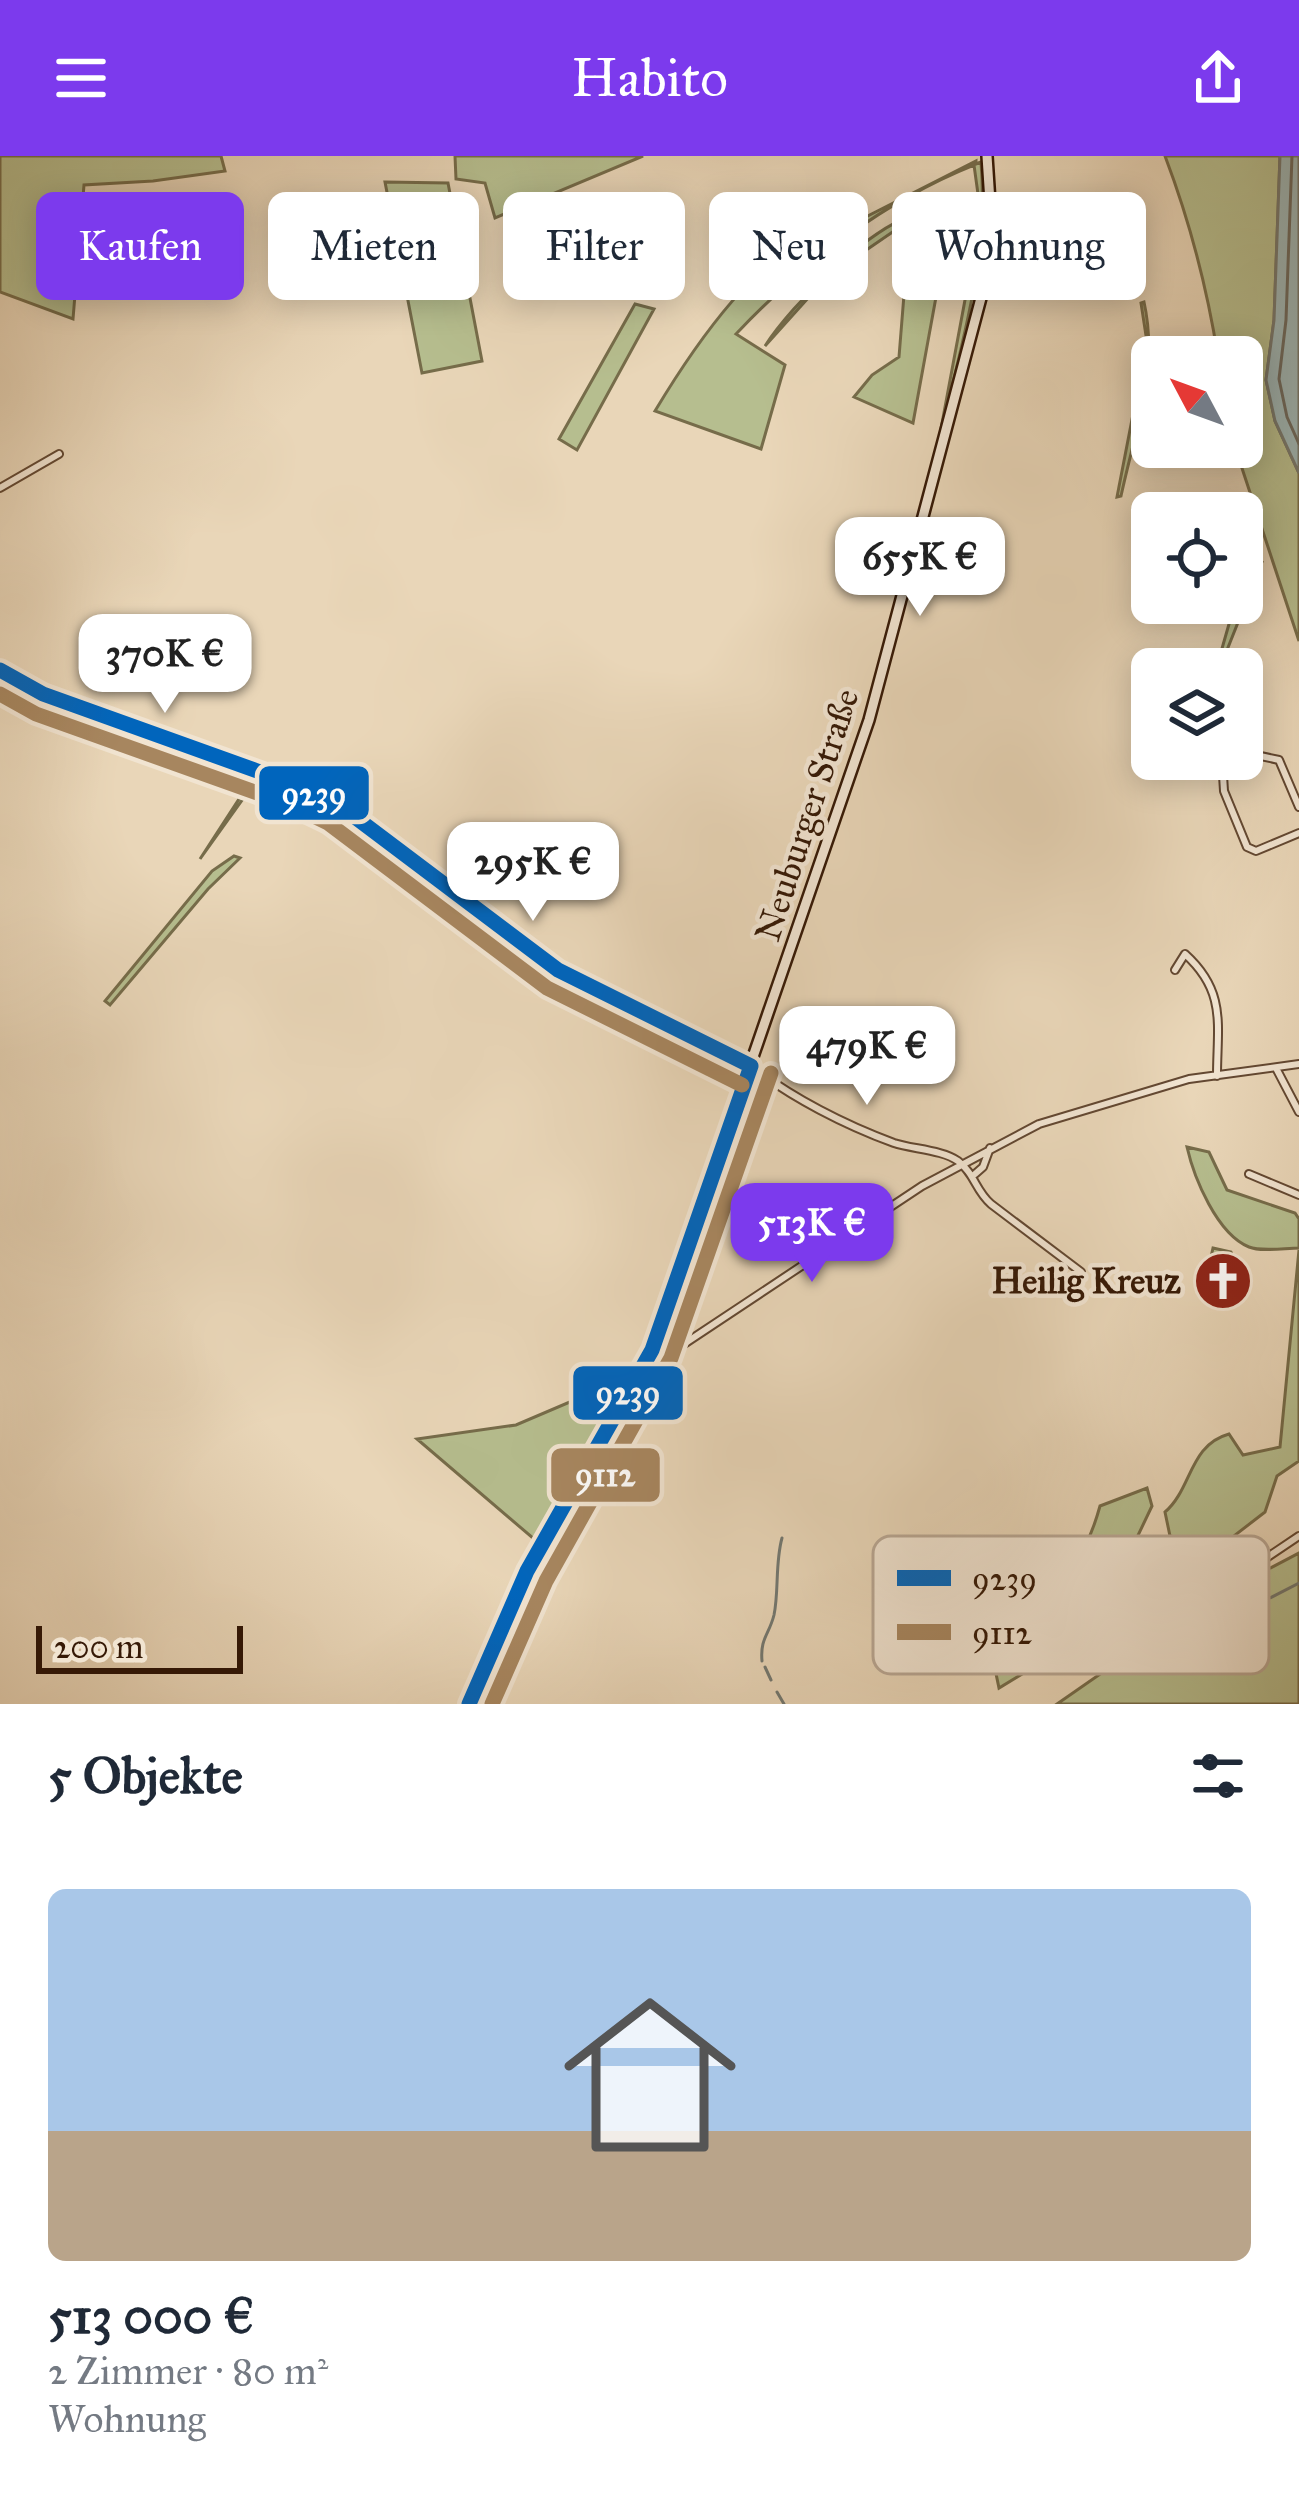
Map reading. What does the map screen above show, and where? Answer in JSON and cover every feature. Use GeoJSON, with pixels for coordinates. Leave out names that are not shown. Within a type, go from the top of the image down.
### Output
{"type":"FeatureCollection","features":[{"type":"Feature","properties":{"kind":"main road","name":"Neuburger Straße"},"geometry":{"type":"LineString","coordinates":[[469,1704],[527,1571],[652,1350],[869,720],[969,348],[988,248],[987,156]]}},
{"type":"Feature","properties":{"kind":"street"},"geometry":{"type":"LineString","coordinates":[[0,488],[58,454]]}},
{"type":"Feature","properties":{"kind":"street"},"geometry":{"type":"LineString","coordinates":[[0,670],[43,694],[339,805],[558,970],[751,1066],[864,1130],[955,1159],[975,1174],[983,1197],[1082,1272]]}},
{"type":"Feature","properties":{"kind":"street"},"geometry":{"type":"LineString","coordinates":[[1263,757],[1279,760],[1299,807]]}},
{"type":"Feature","properties":{"kind":"street"},"geometry":{"type":"LineString","coordinates":[[1223,780],[1247,847],[1256,850],[1299,833]]}},
{"type":"Feature","properties":{"kind":"street"},"geometry":{"type":"LineString","coordinates":[[1175,970],[1185,954],[1200,968],[1220,1007],[1217,1076]]}},
{"type":"Feature","properties":{"kind":"street"},"geometry":{"type":"LineString","coordinates":[[652,1350],[675,1350],[990,1148],[1079,1109],[1145,1090],[1299,1064]]}},
{"type":"Feature","properties":{"kind":"street"},"geometry":{"type":"LineString","coordinates":[[1277,1070],[1299,1112]]}},
{"type":"Feature","properties":{"kind":"street"},"geometry":{"type":"LineString","coordinates":[[975,1174],[990,1148]]}},
{"type":"Feature","properties":{"kind":"street"},"geometry":{"type":"LineString","coordinates":[[1249,1174],[1299,1195]]}},
{"type":"Feature","properties":{"kind":"street"},"geometry":{"type":"LineString","coordinates":[[1269,1556],[1299,1536]]}},
{"type":"Feature","properties":{"kind":"green space"},"geometry":{"type":"Polygon","coordinates":[[[0,156],[221,156],[225,171],[84,185],[83,192],[36,192],[36,300],[75,300],[73,319],[0,292],[0,156]]]}},
{"type":"Feature","properties":{"kind":"green space"},"geometry":{"type":"Polygon","coordinates":[[[455,156],[643,156],[557,192],[503,192],[503,215],[495,218],[485,183],[456,179],[455,156]]]}},
{"type":"Feature","properties":{"kind":"green space"},"geometry":{"type":"Polygon","coordinates":[[[1165,156],[1280,156],[1274,320],[1266,380],[1275,421],[1299,473],[1299,641],[1263,532],[1263,492],[1250,492],[1242,468],[1263,468],[1263,336],[1214,336],[1165,156]]]}},
{"type":"Feature","properties":{"kind":"green space"},"geometry":{"type":"Polygon","coordinates":[[[976,161],[981,162],[982,192],[978,192],[974,165],[915,192],[976,161]]]}},
{"type":"Feature","properties":{"kind":"green space"},"geometry":{"type":"Polygon","coordinates":[[[385,182],[448,183],[450,192],[387,192],[385,182]]]}},
{"type":"Feature","properties":{"kind":"green space"},"geometry":{"type":"Polygon","coordinates":[[[892,204],[868,222],[868,216],[892,204]]]}},
{"type":"Feature","properties":{"kind":"green space"},"geometry":{"type":"Polygon","coordinates":[[[892,225],[892,232],[868,249],[868,241],[892,225]]]}},
{"type":"Feature","properties":{"kind":"green space"},"geometry":{"type":"Polygon","coordinates":[[[408,300],[470,300],[482,361],[422,373],[408,300]]]}},
{"type":"Feature","properties":{"kind":"green space"},"geometry":{"type":"Polygon","coordinates":[[[771,300],[736,334],[785,365],[761,449],[655,411],[732,301],[771,300]]]}},
{"type":"Feature","properties":{"kind":"green space"},"geometry":{"type":"Polygon","coordinates":[[[806,300],[765,346],[794,309],[806,300]]]}},
{"type":"Feature","properties":{"kind":"green space"},"geometry":{"type":"Polygon","coordinates":[[[904,300],[935,300],[913,423],[854,397],[872,375],[899,357],[904,300]]]}},
{"type":"Feature","properties":{"kind":"green space"},"geometry":{"type":"Polygon","coordinates":[[[965,300],[971,300],[965,333],[940,434],[965,300]]]}},
{"type":"Feature","properties":{"kind":"green space"},"geometry":{"type":"Polygon","coordinates":[[[1144,302],[1148,336],[1146,336],[1144,302]]]}},
{"type":"Feature","properties":{"kind":"green space"},"geometry":{"type":"Polygon","coordinates":[[[635,304],[654,309],[577,450],[559,439],[635,304]]]}},
{"type":"Feature","properties":{"kind":"green space"},"geometry":{"type":"Polygon","coordinates":[[[1131,425],[1131,453],[1117,497],[1131,425]]]}},
{"type":"Feature","properties":{"kind":"green space"},"geometry":{"type":"Polygon","coordinates":[[[1229,624],[1237,624],[1228,648],[1222,648],[1229,624]]]}},
{"type":"Feature","properties":{"kind":"green space"},"geometry":{"type":"Polygon","coordinates":[[[163,740],[258,778],[200,859],[250,782],[191,762],[163,740]]]}},
{"type":"Feature","properties":{"kind":"green space"},"geometry":{"type":"Polygon","coordinates":[[[371,833],[463,904],[414,879],[365,837],[371,833]]]}},
{"type":"Feature","properties":{"kind":"green space"},"geometry":{"type":"Polygon","coordinates":[[[234,856],[240,858],[110,1005],[105,1001],[212,871],[234,856]]]}},
{"type":"Feature","properties":{"kind":"green space"},"geometry":{"type":"Polygon","coordinates":[[[1187,1147],[1209,1152],[1227,1190],[1295,1213],[1299,1248],[1260,1249],[1237,1240],[1209,1204],[1187,1147]]]}},
{"type":"Feature","properties":{"kind":"green space"},"geometry":{"type":"Polygon","coordinates":[[[1213,1248],[1231,1252],[1239,1270],[1235,1287],[1228,1285],[1231,1267],[1219,1265],[1214,1286],[1205,1284],[1213,1248]]]}},
{"type":"Feature","properties":{"kind":"green space"},"geometry":{"type":"Polygon","coordinates":[[[1299,1250],[1299,1461],[1277,1476],[1265,1512],[1234,1536],[1170,1536],[1165,1512],[1206,1448],[1229,1434],[1243,1455],[1280,1447],[1299,1250]]]}},
{"type":"Feature","properties":{"kind":"green space"},"geometry":{"type":"Polygon","coordinates":[[[626,1378],[534,1539],[417,1439],[516,1425],[626,1378]]]}},
{"type":"Feature","properties":{"kind":"green space"},"geometry":{"type":"Polygon","coordinates":[[[1147,1488],[1152,1506],[1138,1536],[1090,1536],[1100,1506],[1147,1488]]]}},
{"type":"Feature","properties":{"kind":"green space"},"geometry":{"type":"Polygon","coordinates":[[[1299,1553],[1299,1704],[1057,1704],[1100,1674],[1269,1674],[1269,1569],[1299,1553]]]}},
{"type":"Feature","properties":{"kind":"green space"},"geometry":{"type":"Polygon","coordinates":[[[996,1674],[1022,1674],[999,1688],[996,1674]]]}},
{"type":"Feature","properties":{"kind":"water"},"geometry":{"type":"Polygon","coordinates":[[[1280,156],[1299,156],[1299,473],[1275,421],[1266,380],[1274,320],[1280,156]]]}},
{"type":"Feature","properties":{"kind":"waterway"},"geometry":{"type":"LineString","coordinates":[[762,1661],[775,1606],[782,1538]]}},
{"type":"Feature","properties":{"kind":"waterway"},"geometry":{"type":"LineString","coordinates":[[1269,1598],[1299,1583]]}},
{"type":"Feature","properties":{"kind":"waterway"},"geometry":{"type":"LineString","coordinates":[[765,1667],[771,1680]]}},
{"type":"Feature","properties":{"kind":"waterway"},"geometry":{"type":"LineString","coordinates":[[777,1692],[784,1704]]}},
{"type":"Feature","properties":{"kind":"transit line","name":"9239"},"geometry":{"type":"LineString","coordinates":[[0,670],[43,694],[299,786],[339,805],[558,970],[751,1066]]}},
{"type":"Feature","properties":{"kind":"transit line","name":"9112"},"geometry":{"type":"LineString","coordinates":[[0,694],[36,714],[291,805],[328,823],[547,988],[742,1085]]}},
{"type":"Feature","properties":{"kind":"transit line","name":"9239"},"geometry":{"type":"LineString","coordinates":[[469,1704],[527,1571],[652,1350],[751,1066]]}},
{"type":"Feature","properties":{"kind":"transit line","name":"9112"},"geometry":{"type":"LineString","coordinates":[[492,1704],[546,1581],[671,1358],[771,1073]]}},
{"type":"Feature","properties":{"kind":"place","name":"Heilig Kreuz"},"geometry":{"type":"Point","coordinates":[1223,1281]}}]}
